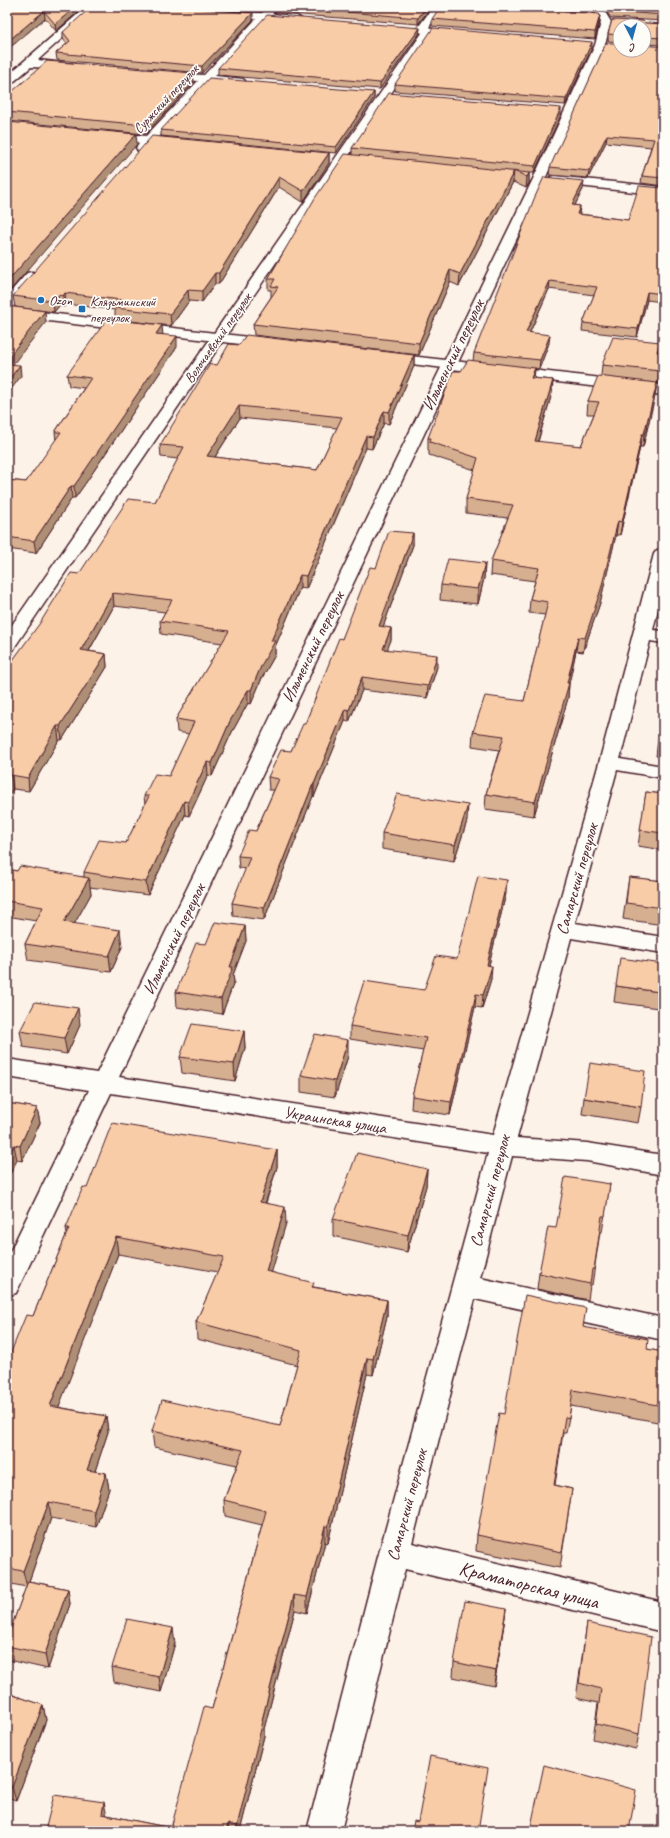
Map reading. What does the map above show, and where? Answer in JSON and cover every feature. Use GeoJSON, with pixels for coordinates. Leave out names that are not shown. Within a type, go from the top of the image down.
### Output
{"type":"FeatureCollection","features":[{"type":"Feature","properties":{"kind":"street"},"geometry":{"type":"LineString","coordinates":[[7,82],[92,7]]}},
{"type":"Feature","properties":{"kind":"street","name":"Волочаевский переулок"},"geometry":{"type":"LineString","coordinates":[[7,645],[385,95],[438,7]]}},
{"type":"Feature","properties":{"kind":"street"},"geometry":{"type":"LineString","coordinates":[[209,12],[268,12],[311,20]]}},
{"type":"Feature","properties":{"kind":"street","name":"Суржский переулок"},"geometry":{"type":"LineString","coordinates":[[133,158],[268,12]]}},
{"type":"Feature","properties":{"kind":"street","name":"Ильменский переулок"},"geometry":{"type":"LineString","coordinates":[[7,1285],[105,1084],[448,365],[531,178],[565,111],[602,45],[603,17]]}},
{"type":"Feature","properties":{"kind":"street"},"geometry":{"type":"LineString","coordinates":[[29,63],[83,68]]}},
{"type":"Feature","properties":{"kind":"street"},"geometry":{"type":"LineString","coordinates":[[152,74],[253,83]]}},
{"type":"Feature","properties":{"kind":"street"},"geometry":{"type":"LineString","coordinates":[[370,93],[401,96]]}},
{"type":"Feature","properties":{"kind":"street"},"geometry":{"type":"LineString","coordinates":[[94,134],[187,144]]}},
{"type":"Feature","properties":{"kind":"street"},"geometry":{"type":"LineString","coordinates":[[326,158],[357,161]]}},
{"type":"Feature","properties":{"kind":"street"},"geometry":{"type":"LineString","coordinates":[[531,178],[663,191]]}},
{"type":"Feature","properties":{"kind":"street"},"geometry":{"type":"LineString","coordinates":[[7,305],[40,267]]}},
{"type":"Feature","properties":{"kind":"street"},"geometry":{"type":"LineString","coordinates":[[7,312],[286,345]]}},
{"type":"Feature","properties":{"kind":"street"},"geometry":{"type":"LineString","coordinates":[[374,356],[663,390]]}},
{"type":"Feature","properties":{"kind":"street","name":"Самарский переулок"},"geometry":{"type":"LineString","coordinates":[[324,1831],[394,1553],[502,1146],[609,764],[653,635],[663,554]]}},
{"type":"Feature","properties":{"kind":"street"},"geometry":{"type":"LineString","coordinates":[[609,764],[663,772]]}},
{"type":"Feature","properties":{"kind":"street"},"geometry":{"type":"LineString","coordinates":[[563,929],[663,946]]}},
{"type":"Feature","properties":{"kind":"street","name":"Украинская улица"},"geometry":{"type":"LineString","coordinates":[[7,1068],[502,1146],[587,1152],[663,1165]]}},
{"type":"Feature","properties":{"kind":"street"},"geometry":{"type":"LineString","coordinates":[[465,1286],[663,1329]]}},
{"type":"Feature","properties":{"kind":"street","name":"Краматорская улица"},"geometry":{"type":"LineString","coordinates":[[394,1553],[663,1617]]}},
{"type":"Feature","properties":{"kind":"building"},"geometry":{"type":"Polygon","coordinates":[[[7,7],[76,7],[55,24],[44,11],[7,42],[7,7]]]}},
{"type":"Feature","properties":{"kind":"building"},"geometry":{"type":"Polygon","coordinates":[[[91,7],[180,7],[253,13],[202,66],[56,53],[70,41],[63,32],[91,7]]]}},
{"type":"Feature","properties":{"kind":"building"},"geometry":{"type":"Polygon","coordinates":[[[288,7],[426,7],[418,18],[288,7]]]}},
{"type":"Feature","properties":{"kind":"building"},"geometry":{"type":"Polygon","coordinates":[[[440,7],[522,7],[600,15],[595,32],[432,19],[440,7]]]}},
{"type":"Feature","properties":{"kind":"building"},"geometry":{"type":"Polygon","coordinates":[[[609,7],[663,7],[663,15],[611,11],[609,7]]]}},
{"type":"Feature","properties":{"kind":"building"},"geometry":{"type":"Polygon","coordinates":[[[267,15],[420,28],[380,83],[218,68],[267,15]]]}},
{"type":"Feature","properties":{"kind":"building"},"geometry":{"type":"Polygon","coordinates":[[[612,20],[612,34],[608,34],[612,20]]]}},
{"type":"Feature","properties":{"kind":"building"},"geometry":{"type":"Polygon","coordinates":[[[652,23],[663,24],[663,38],[652,37],[652,23]]]}},
{"type":"Feature","properties":{"kind":"building"},"geometry":{"type":"Polygon","coordinates":[[[433,28],[592,42],[566,99],[395,84],[433,28]]]}},
{"type":"Feature","properties":{"kind":"building"},"geometry":{"type":"Polygon","coordinates":[[[606,43],[612,43],[612,58],[652,58],[652,46],[663,47],[663,178],[642,176],[654,139],[607,135],[589,171],[550,167],[606,43]]]}},
{"type":"Feature","properties":{"kind":"building"},"geometry":{"type":"Polygon","coordinates":[[[47,61],[193,73],[145,125],[7,112],[7,96],[47,61]]]}},
{"type":"Feature","properties":{"kind":"building"},"geometry":{"type":"Polygon","coordinates":[[[209,78],[374,92],[336,147],[161,130],[209,78]]]}},
{"type":"Feature","properties":{"kind":"building"},"geometry":{"type":"Polygon","coordinates":[[[389,93],[561,108],[535,166],[352,148],[389,93]]]}},
{"type":"Feature","properties":{"kind":"building"},"geometry":{"type":"Polygon","coordinates":[[[7,122],[136,134],[7,282],[7,122]]]}},
{"type":"Feature","properties":{"kind":"building"},"geometry":{"type":"Polygon","coordinates":[[[152,136],[329,153],[303,191],[279,177],[219,273],[215,273],[202,291],[188,290],[170,314],[115,308],[121,300],[65,293],[63,296],[58,295],[53,301],[13,296],[152,136]]]}},
{"type":"Feature","properties":{"kind":"building"},"geometry":{"type":"Polygon","coordinates":[[[345,154],[514,171],[460,274],[450,270],[419,343],[253,324],[278,287],[271,286],[275,279],[268,279],[315,198],[345,154]]]}},
{"type":"Feature","properties":{"kind":"building"},"geometry":{"type":"Polygon","coordinates":[[[515,172],[529,173],[527,177],[515,172]]]}},
{"type":"Feature","properties":{"kind":"building"},"geometry":{"type":"Polygon","coordinates":[[[544,177],[584,181],[572,205],[580,206],[577,214],[628,220],[639,186],[663,188],[663,294],[647,292],[638,329],[583,323],[597,287],[550,281],[526,332],[550,335],[540,360],[474,353],[534,199],[544,177]]]}},
{"type":"Feature","properties":{"kind":"building"},"geometry":{"type":"Polygon","coordinates":[[[7,306],[45,311],[7,359],[7,306]]]}},
{"type":"Feature","properties":{"kind":"building"},"geometry":{"type":"Polygon","coordinates":[[[107,319],[162,325],[156,334],[177,336],[86,469],[74,486],[71,486],[34,541],[7,537],[7,480],[26,482],[61,432],[55,432],[91,378],[67,375],[107,319]]]}},
{"type":"Feature","properties":{"kind":"building"},"geometry":{"type":"Polygon","coordinates":[[[246,335],[414,355],[389,412],[384,411],[373,437],[366,436],[306,576],[300,575],[271,641],[275,641],[262,664],[251,690],[248,690],[230,721],[212,763],[207,762],[188,802],[184,801],[146,882],[84,872],[99,840],[126,843],[149,796],[144,796],[155,774],[169,776],[194,722],[176,719],[229,631],[160,621],[172,600],[113,593],[81,650],[106,654],[60,726],[57,726],[28,778],[11,775],[7,782],[7,668],[40,623],[71,573],[79,574],[128,499],[155,502],[184,447],[160,445],[210,364],[217,365],[229,344],[239,345],[246,335]],[[239,406],[207,456],[317,470],[342,417],[239,406]]]}},
{"type":"Feature","properties":{"kind":"building"},"geometry":{"type":"Polygon","coordinates":[[[613,337],[660,342],[657,352],[663,353],[663,357],[660,371],[602,365],[613,337]]]}},
{"type":"Feature","properties":{"kind":"building"},"geometry":{"type":"Polygon","coordinates":[[[468,360],[535,368],[531,378],[553,380],[535,441],[581,446],[599,402],[588,401],[598,376],[657,383],[644,434],[642,434],[622,522],[618,521],[601,589],[585,638],[578,637],[567,683],[569,683],[535,802],[486,794],[504,736],[473,732],[485,696],[524,701],[548,602],[530,599],[539,568],[491,561],[513,505],[466,499],[478,458],[430,442],[431,438],[428,438],[453,371],[461,371],[468,360]]]}},
{"type":"Feature","properties":{"kind":"building"},"geometry":{"type":"Polygon","coordinates":[[[7,364],[20,365],[7,382],[7,364]]]}},
{"type":"Feature","properties":{"kind":"building"},"geometry":{"type":"Polygon","coordinates":[[[389,531],[413,533],[379,626],[391,628],[383,649],[437,655],[428,686],[362,677],[349,710],[345,709],[313,784],[264,908],[232,903],[250,857],[238,856],[249,830],[256,831],[279,779],[268,777],[281,750],[291,751],[303,724],[305,724],[339,638],[342,639],[370,567],[376,568],[389,531]]]}},
{"type":"Feature","properties":{"kind":"building"},"geometry":{"type":"Polygon","coordinates":[[[448,559],[485,563],[478,589],[441,585],[448,559]]]}},
{"type":"Feature","properties":{"kind":"building"},"geometry":{"type":"Polygon","coordinates":[[[663,722],[663,741],[658,740],[663,722]]]}},
{"type":"Feature","properties":{"kind":"building"},"geometry":{"type":"Polygon","coordinates":[[[646,792],[663,794],[663,833],[640,830],[646,792]]]}},
{"type":"Feature","properties":{"kind":"building"},"geometry":{"type":"Polygon","coordinates":[[[397,794],[468,805],[455,845],[382,833],[397,794]]]}},
{"type":"Feature","properties":{"kind":"building"},"geometry":{"type":"Polygon","coordinates":[[[20,866],[89,878],[64,922],[120,930],[109,956],[25,944],[43,907],[7,901],[7,869],[17,871],[20,866]]]}},
{"type":"Feature","properties":{"kind":"building"},"geometry":{"type":"Polygon","coordinates":[[[478,876],[507,880],[487,965],[492,966],[483,995],[476,994],[451,1102],[412,1096],[426,1038],[350,1026],[364,981],[424,990],[436,956],[457,959],[478,876]]]}},
{"type":"Feature","properties":{"kind":"building"},"geometry":{"type":"Polygon","coordinates":[[[629,877],[663,881],[663,908],[626,903],[629,877]]]}},
{"type":"Feature","properties":{"kind":"building"},"geometry":{"type":"Polygon","coordinates":[[[215,922],[245,926],[230,967],[233,967],[221,999],[176,992],[196,943],[206,944],[215,922]]]}},
{"type":"Feature","properties":{"kind":"building"},"geometry":{"type":"Polygon","coordinates":[[[620,958],[663,964],[660,992],[616,986],[620,958]]]}},
{"type":"Feature","properties":{"kind":"building"},"geometry":{"type":"Polygon","coordinates":[[[35,1002],[78,1008],[64,1038],[20,1031],[35,1002]]]}},
{"type":"Feature","properties":{"kind":"building"},"geometry":{"type":"Polygon","coordinates":[[[192,1024],[244,1031],[234,1064],[180,1057],[192,1024]]]}},
{"type":"Feature","properties":{"kind":"building"},"geometry":{"type":"Polygon","coordinates":[[[315,1034],[348,1040],[335,1081],[301,1075],[315,1034]]]}},
{"type":"Feature","properties":{"kind":"building"},"geometry":{"type":"Polygon","coordinates":[[[590,1063],[645,1071],[641,1107],[584,1098],[590,1063]]]}},
{"type":"Feature","properties":{"kind":"building"},"geometry":{"type":"Polygon","coordinates":[[[7,1103],[37,1108],[20,1146],[14,1145],[7,1160],[7,1103]]]}},
{"type":"Feature","properties":{"kind":"building"},"geometry":{"type":"Polygon","coordinates":[[[112,1123],[277,1150],[260,1202],[285,1207],[266,1271],[314,1283],[312,1287],[387,1300],[373,1359],[367,1358],[328,1527],[325,1526],[307,1597],[294,1595],[237,1826],[228,1824],[226,1831],[45,1831],[54,1795],[104,1802],[102,1814],[171,1828],[204,1707],[212,1709],[266,1511],[224,1500],[243,1450],[152,1431],[162,1400],[280,1426],[301,1350],[196,1322],[224,1257],[116,1237],[50,1406],[106,1416],[87,1470],[106,1473],[94,1511],[49,1502],[23,1571],[7,1568],[7,1362],[26,1315],[33,1316],[69,1228],[66,1228],[83,1187],[87,1188],[112,1123]]]}},
{"type":"Feature","properties":{"kind":"building"},"geometry":{"type":"Polygon","coordinates":[[[357,1153],[427,1169],[408,1235],[333,1219],[357,1153]]]}},
{"type":"Feature","properties":{"kind":"building"},"geometry":{"type":"Polygon","coordinates":[[[565,1177],[610,1184],[605,1216],[602,1216],[594,1269],[592,1269],[590,1284],[539,1273],[548,1227],[556,1228],[565,1177]]]}},
{"type":"Feature","properties":{"kind":"building"},"geometry":{"type":"Polygon","coordinates":[[[525,1295],[586,1308],[583,1327],[648,1339],[647,1349],[663,1352],[663,1406],[573,1390],[569,1418],[565,1417],[554,1485],[572,1489],[562,1552],[477,1535],[499,1413],[504,1414],[525,1295]]]}},
{"type":"Feature","properties":{"kind":"building"},"geometry":{"type":"Polygon","coordinates":[[[28,1581],[68,1589],[45,1654],[7,1646],[7,1639],[28,1581]]]}},
{"type":"Feature","properties":{"kind":"building"},"geometry":{"type":"Polygon","coordinates":[[[465,1601],[506,1609],[496,1671],[454,1662],[465,1601]]]}},
{"type":"Feature","properties":{"kind":"building"},"geometry":{"type":"Polygon","coordinates":[[[127,1619],[173,1628],[159,1677],[112,1667],[127,1619]]]}},
{"type":"Feature","properties":{"kind":"building"},"geometry":{"type":"Polygon","coordinates":[[[587,1623],[651,1637],[639,1734],[596,1724],[601,1689],[579,1683],[587,1623]]]}},
{"type":"Feature","properties":{"kind":"building"},"geometry":{"type":"Polygon","coordinates":[[[7,1693],[43,1705],[12,1787],[7,1785],[7,1693]]]}},
{"type":"Feature","properties":{"kind":"building"},"geometry":{"type":"Polygon","coordinates":[[[430,1756],[488,1768],[478,1831],[412,1831],[414,1821],[418,1822],[430,1756]]]}},
{"type":"Feature","properties":{"kind":"building"},"geometry":{"type":"Polygon","coordinates":[[[544,1765],[636,1790],[629,1831],[530,1831],[544,1765]]]}},
{"type":"Feature","properties":{"kind":"place","name":"Ozon"},"geometry":{"type":"Point","coordinates":[41,300]}},
{"type":"Feature","properties":{"kind":"place","name":"Клязьминский переулок"},"geometry":{"type":"Point","coordinates":[82,309]}}]}
